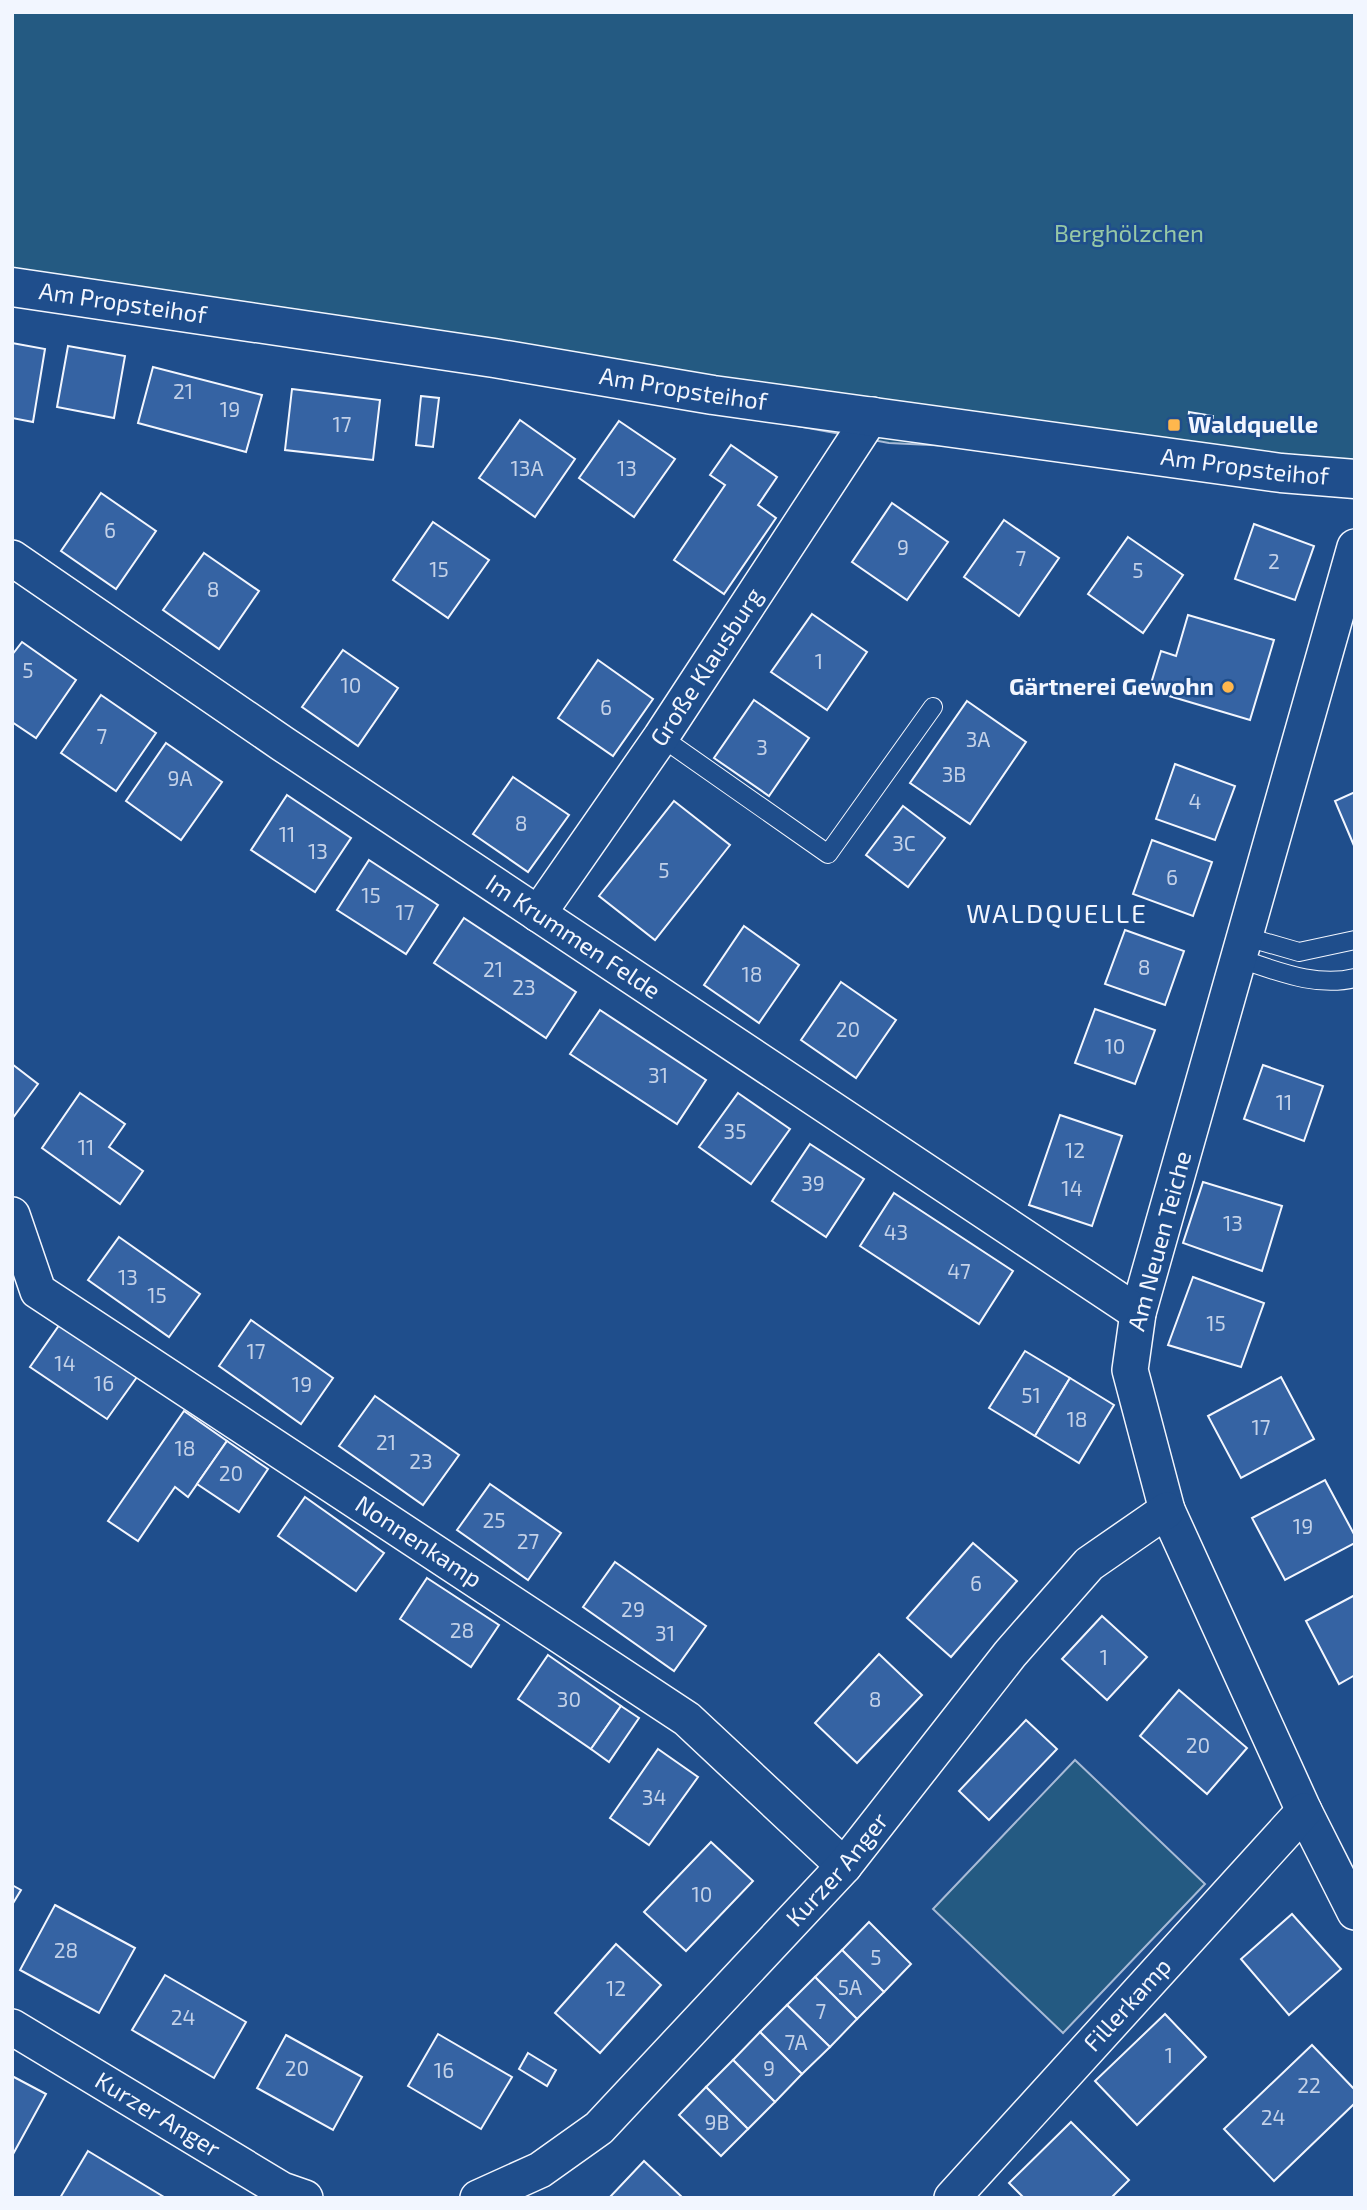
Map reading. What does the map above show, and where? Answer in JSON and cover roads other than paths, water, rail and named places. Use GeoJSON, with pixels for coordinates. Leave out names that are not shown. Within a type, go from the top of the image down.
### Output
{"type":"FeatureCollection","features":[{"type":"Feature","properties":{"kind":"street","name":"Am Propsteihof"},"geometry":{"type":"LineString","coordinates":[[12,287],[494,358],[713,396],[872,415],[1281,473],[1355,479]]}},
{"type":"Feature","properties":{"kind":"street","name":"Große Klausburg"},"geometry":{"type":"LineString","coordinates":[[538,914],[661,737],[872,415]]}},
{"type":"Feature","properties":{"kind":"street","name":"Am Neuen Teiche"},"geometry":{"type":"LineString","coordinates":[[1355,547],[1138,1313],[1130,1370],[1167,1510],[1304,1811],[1355,1912]]}},
{"type":"Feature","properties":{"kind":"street","name":"Im Krummen Felde"},"geometry":{"type":"LineString","coordinates":[[12,558],[538,914],[1138,1313]]}},
{"type":"Feature","properties":{"kind":"street","name":"Nonnenkamp"},"geometry":{"type":"LineString","coordinates":[[12,1215],[38,1291],[687,1719],[844,1866]]}},
{"type":"Feature","properties":{"kind":"street","name":"Kurzer Anger"},"geometry":{"type":"LineString","coordinates":[[478,2198],[540,2170],[600,2128],[844,1866],[1010,1654],[1089,1564],[1167,1510]]}},
{"type":"Feature","properties":{"kind":"street","name":"Fillerkamp"},"geometry":{"type":"LineString","coordinates":[[952,2198],[1304,1811]]}},
{"type":"Feature","properties":{"kind":"street","name":"Kurzer Anger"},"geometry":{"type":"LineString","coordinates":[[12,2027],[270,2183],[304,2198]]}},
{"type":"Feature","properties":{"kind":"lane"},"geometry":{"type":"LineString","coordinates":[[661,737],[828,854],[933,707]]}},
{"type":"Feature","properties":{"kind":"lane"},"geometry":{"type":"LineString","coordinates":[[1240,947],[1299,952],[1355,940]]}},
{"type":"Feature","properties":{"kind":"lane"},"geometry":{"type":"LineString","coordinates":[[1240,947],[1308,979],[1339,982],[1355,978]]}},
{"type":"Feature","properties":{"kind":"place","name":"Waldquelle"},"geometry":{"type":"Point","coordinates":[1174,425]}},
{"type":"Feature","properties":{"kind":"place","name":"Gärtnerei Gewohn"},"geometry":{"type":"Point","coordinates":[1228,687]}},
{"type":"Feature","properties":{"kind":"district","name":"WALDQUELLE"},"geometry":{"type":"Point","coordinates":[1057,914]}},
{"type":"Feature","properties":{"kind":"park label","name":"Berghölzchen"},"geometry":{"type":"Point","coordinates":[1129,234]}}]}
